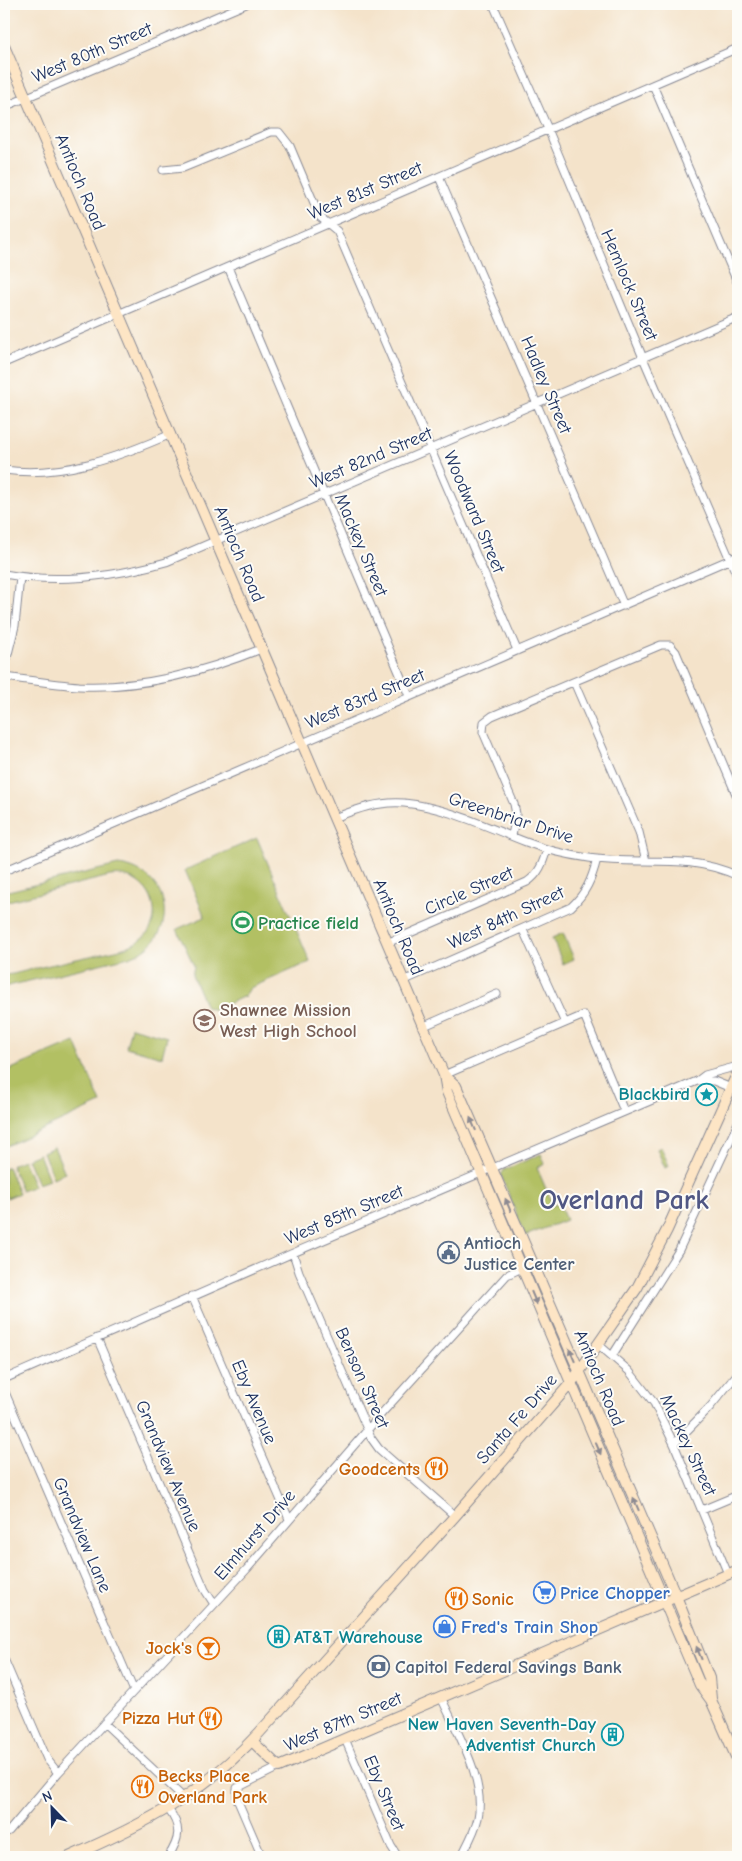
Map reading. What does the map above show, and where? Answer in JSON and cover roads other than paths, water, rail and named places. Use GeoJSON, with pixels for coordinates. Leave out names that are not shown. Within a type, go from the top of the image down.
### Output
{"type":"FeatureCollection","features":[{"type":"Feature","properties":{"kind":"main road","name":"Antioch Road"},"geometry":{"type":"LineString","coordinates":[[4,46],[171,434],[422,1027],[444,1074],[447,1092],[664,1601],[700,1685],[712,1700]]}},
{"type":"Feature","properties":{"kind":"main road","name":"Santa Fe Drive"},"geometry":{"type":"LineString","coordinates":[[252,1741],[455,1516],[579,1372],[637,1288],[667,1230],[738,1072]]}},
{"type":"Feature","properties":{"kind":"main road","name":"Antioch Road"},"geometry":{"type":"LineString","coordinates":[[444,1074],[456,1086],[676,1596],[709,1678],[712,1700],[738,1762]]}},
{"type":"Feature","properties":{"kind":"main road","name":"West 87th Street"},"geometry":{"type":"LineString","coordinates":[[252,1741],[279,1767],[738,1570]]}},
{"type":"Feature","properties":{"kind":"main road"},"geometry":{"type":"LineString","coordinates":[[69,1857],[135,1827],[185,1799],[227,1765],[252,1741]]}},
{"type":"Feature","properties":{"kind":"street","name":"West 80th Street"},"geometry":{"type":"LineString","coordinates":[[4,107],[246,4]]}},
{"type":"Feature","properties":{"kind":"street","name":"Hemlock Street"},"geometry":{"type":"LineString","coordinates":[[493,4],[548,129],[643,358],[738,578]]}},
{"type":"Feature","properties":{"kind":"street","name":"West 81st Street"},"geometry":{"type":"LineString","coordinates":[[4,363],[738,48]]}},
{"type":"Feature","properties":{"kind":"street"},"geometry":{"type":"LineString","coordinates":[[653,84],[738,284]]}},
{"type":"Feature","properties":{"kind":"street","name":"Woodward Street"},"geometry":{"type":"LineString","coordinates":[[163,170],[183,168],[271,132],[279,132],[290,146],[320,217],[337,231],[517,650]]}},
{"type":"Feature","properties":{"kind":"street","name":"Hadley Street"},"geometry":{"type":"LineString","coordinates":[[439,177],[624,606]]}},
{"type":"Feature","properties":{"kind":"street","name":"Mackey Street"},"geometry":{"type":"LineString","coordinates":[[228,267],[409,696]]}},
{"type":"Feature","properties":{"kind":"street","name":"West 82nd Street"},"geometry":{"type":"LineString","coordinates":[[4,574],[20,577],[78,578],[109,575],[166,562],[738,317]]}},
{"type":"Feature","properties":{"kind":"street"},"geometry":{"type":"LineString","coordinates":[[4,470],[34,471],[74,467],[123,454],[171,434]]}},
{"type":"Feature","properties":{"kind":"street","name":"West 83rd Street"},"geometry":{"type":"LineString","coordinates":[[4,871],[738,556]]}},
{"type":"Feature","properties":{"kind":"street"},"geometry":{"type":"LineString","coordinates":[[4,670],[15,626],[20,577]]}},
{"type":"Feature","properties":{"kind":"street"},"geometry":{"type":"LineString","coordinates":[[512,836],[516,814],[514,804],[483,732],[484,722],[492,716],[661,645],[670,645],[676,652],[738,799]]}},
{"type":"Feature","properties":{"kind":"street"},"geometry":{"type":"LineString","coordinates":[[4,676],[52,684],[81,686],[155,681],[209,668],[261,649]]}},
{"type":"Feature","properties":{"kind":"street"},"geometry":{"type":"LineString","coordinates":[[574,682],[639,832],[646,860]]}},
{"type":"Feature","properties":{"kind":"street","name":"Greenbriar Drive"},"geometry":{"type":"LineString","coordinates":[[334,818],[371,805],[403,803],[419,805],[457,816],[547,849],[597,859],[692,862],[713,866],[738,876]]}},
{"type":"Feature","properties":{"kind":"street","name":"Circle Street"},"geometry":{"type":"LineString","coordinates":[[387,944],[534,878],[547,849]]}},
{"type":"Feature","properties":{"kind":"street","name":"West 84th Street"},"geometry":{"type":"LineString","coordinates":[[403,982],[571,908],[581,898],[593,877],[597,859]]}},
{"type":"Feature","properties":{"kind":"street"},"geometry":{"type":"LineString","coordinates":[[523,930],[565,1023]]}},
{"type":"Feature","properties":{"kind":"street"},"geometry":{"type":"LineString","coordinates":[[422,1027],[497,994]]}},
{"type":"Feature","properties":{"kind":"street"},"geometry":{"type":"LineString","coordinates":[[444,1074],[584,1015],[624,1111]]}},
{"type":"Feature","properties":{"kind":"street","name":"West 85th Street"},"geometry":{"type":"LineString","coordinates":[[4,1379],[192,1296],[698,1081],[705,1075],[738,1066]]}},
{"type":"Feature","properties":{"kind":"street"},"geometry":{"type":"LineString","coordinates":[[698,1081],[714,1081],[731,1088]]}},
{"type":"Feature","properties":{"kind":"street"},"geometry":{"type":"LineString","coordinates":[[612,1356],[679,1250],[738,1123]]}},
{"type":"Feature","properties":{"kind":"street","name":"Benson Street"},"geometry":{"type":"LineString","coordinates":[[293,1253],[299,1272],[371,1438],[379,1449],[455,1516]]}},
{"type":"Feature","properties":{"kind":"street","name":"Elmhurst Drive"},"geometry":{"type":"LineString","coordinates":[[4,1834],[9,1831],[58,1773],[247,1569],[288,1519],[507,1275],[533,1263]]}},
{"type":"Feature","properties":{"kind":"street","name":"Eby Avenue"},"geometry":{"type":"LineString","coordinates":[[192,1296],[288,1519]]}},
{"type":"Feature","properties":{"kind":"street","name":"Grandview Avenue"},"geometry":{"type":"LineString","coordinates":[[97,1338],[201,1582],[214,1604]]}},
{"type":"Feature","properties":{"kind":"street","name":"Mackey Street"},"geometry":{"type":"LineString","coordinates":[[598,1345],[629,1371],[654,1403],[674,1444],[728,1574]]}},
{"type":"Feature","properties":{"kind":"street"},"geometry":{"type":"LineString","coordinates":[[674,1444],[710,1407],[738,1373]]}},
{"type":"Feature","properties":{"kind":"street","name":"Grandview Lane"},"geometry":{"type":"LineString","coordinates":[[4,1390],[134,1691]]}},
{"type":"Feature","properties":{"kind":"street"},"geometry":{"type":"LineString","coordinates":[[702,1510],[738,1495]]}},
{"type":"Feature","properties":{"kind":"street"},"geometry":{"type":"LineString","coordinates":[[4,1658],[47,1759],[58,1773]]}},
{"type":"Feature","properties":{"kind":"street"},"geometry":{"type":"LineString","coordinates":[[442,1698],[479,1787],[478,1821],[461,1857]]}},
{"type":"Feature","properties":{"kind":"street"},"geometry":{"type":"LineString","coordinates":[[104,1723],[185,1799]]}},
{"type":"Feature","properties":{"kind":"street","name":"Eby Street"},"geometry":{"type":"LineString","coordinates":[[345,1739],[391,1846],[398,1857]]}},
{"type":"Feature","properties":{"kind":"street"},"geometry":{"type":"LineString","coordinates":[[262,1857],[237,1799],[237,1788],[279,1767]]}},
{"type":"Feature","properties":{"kind":"street"},"geometry":{"type":"LineString","coordinates":[[168,1809],[176,1822],[178,1836],[175,1846],[168,1857]]}},
{"type":"Feature","properties":{"kind":"place","name":"Practice field"},"geometry":{"type":"Point","coordinates":[242,923]}},
{"type":"Feature","properties":{"kind":"place","name":"Shawnee Mission West High School"},"geometry":{"type":"Point","coordinates":[204,1020]}},
{"type":"Feature","properties":{"kind":"place","name":"Blackbird"},"geometry":{"type":"Point","coordinates":[706,1094]}},
{"type":"Feature","properties":{"kind":"place","name":"Antioch Justice Center"},"geometry":{"type":"Point","coordinates":[448,1253]}},
{"type":"Feature","properties":{"kind":"place","name":"Goodcents"},"geometry":{"type":"Point","coordinates":[436,1469]}},
{"type":"Feature","properties":{"kind":"place","name":"Price Chopper"},"geometry":{"type":"Point","coordinates":[544,1593]}},
{"type":"Feature","properties":{"kind":"place","name":"Sonic"},"geometry":{"type":"Point","coordinates":[456,1599]}},
{"type":"Feature","properties":{"kind":"place","name":"Fred's Train Shop"},"geometry":{"type":"Point","coordinates":[445,1627]}},
{"type":"Feature","properties":{"kind":"place","name":"AT&T Warehouse"},"geometry":{"type":"Point","coordinates":[278,1637]}},
{"type":"Feature","properties":{"kind":"place","name":"Jock's"},"geometry":{"type":"Point","coordinates":[208,1648]}},
{"type":"Feature","properties":{"kind":"place","name":"Capitol Federal Savings Bank"},"geometry":{"type":"Point","coordinates":[379,1667]}},
{"type":"Feature","properties":{"kind":"place","name":"Pizza Hut"},"geometry":{"type":"Point","coordinates":[211,1718]}},
{"type":"Feature","properties":{"kind":"place","name":"New Haven Seventh-Day Adventist Church"},"geometry":{"type":"Point","coordinates":[612,1734]}},
{"type":"Feature","properties":{"kind":"place","name":"Becks Place Overland Park"},"geometry":{"type":"Point","coordinates":[142,1786]}},
{"type":"Feature","properties":{"kind":"district","name":"Overland Park"},"geometry":{"type":"Point","coordinates":[624,1200]}}]}
